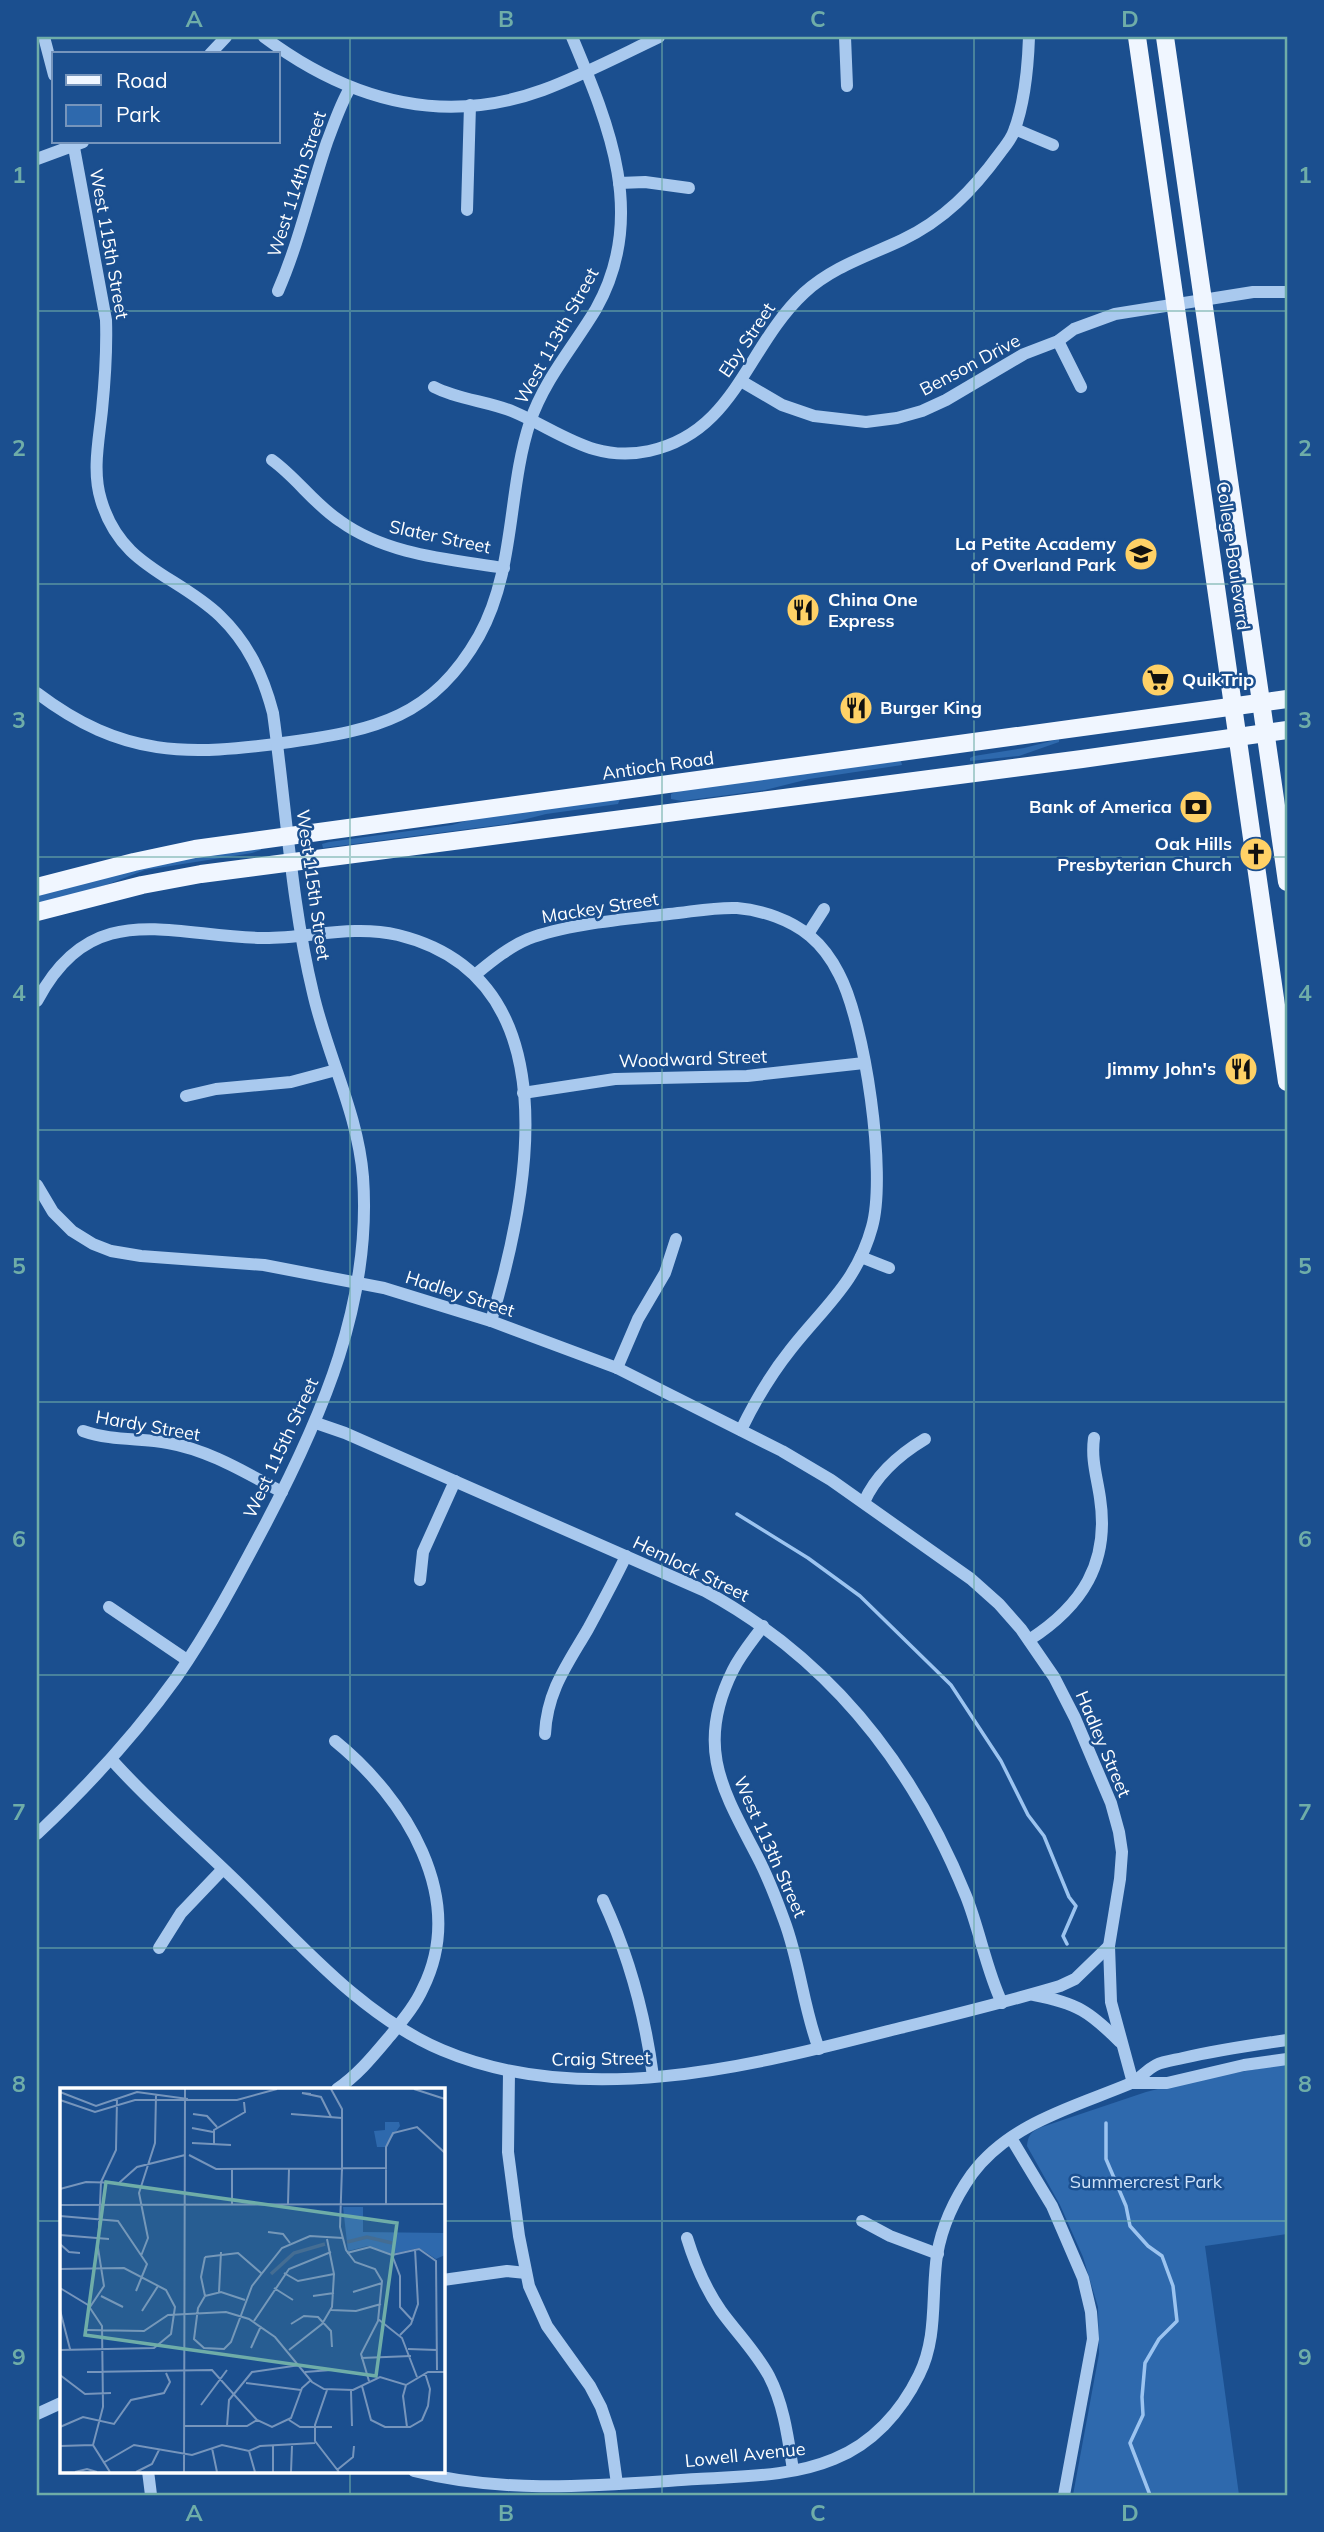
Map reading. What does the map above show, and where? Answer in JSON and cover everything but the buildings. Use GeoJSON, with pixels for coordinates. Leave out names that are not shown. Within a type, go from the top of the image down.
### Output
{"type":"FeatureCollection","features":[{"type":"Feature","properties":{"kind":"main road","name":"College Boulevard"},"geometry":{"type":"LineString","coordinates":[[1136,37],[1287,1082]]}},
{"type":"Feature","properties":{"kind":"main road","name":"College Boulevard"},"geometry":{"type":"LineString","coordinates":[[1166,37],[1287,882]]}},
{"type":"Feature","properties":{"kind":"main road","name":"Antioch Road"},"geometry":{"type":"LineString","coordinates":[[37,887],[163,855],[1287,699]]}},
{"type":"Feature","properties":{"kind":"main road"},"geometry":{"type":"LineString","coordinates":[[37,912],[170,878],[1287,730]]}},
{"type":"Feature","properties":{"kind":"street"},"geometry":{"type":"LineString","coordinates":[[44,37],[52,67]]}},
{"type":"Feature","properties":{"kind":"street"},"geometry":{"type":"LineString","coordinates":[[212,52],[226,37]]}},
{"type":"Feature","properties":{"kind":"street"},"geometry":{"type":"LineString","coordinates":[[264,37],[306,66],[350,88],[379,97],[437,106],[508,100],[540,91],[659,37]]}},
{"type":"Feature","properties":{"kind":"street","name":"West 113th Street"},"geometry":{"type":"LineString","coordinates":[[37,693],[80,722],[109,735],[171,750],[204,751],[277,744],[354,732],[382,724],[429,697],[463,661],[480,635],[498,593],[509,547],[519,460],[530,421],[551,379],[602,298],[618,249],[621,220],[619,183],[607,123],[572,37]]}},
{"type":"Feature","properties":{"kind":"street"},"geometry":{"type":"LineString","coordinates":[[845,37],[847,86]]}},
{"type":"Feature","properties":{"kind":"street"},"geometry":{"type":"LineString","coordinates":[[1028,37],[1025,86],[1015,129],[1053,145]]}},
{"type":"Feature","properties":{"kind":"street","name":"West 114th Street"},"geometry":{"type":"LineString","coordinates":[[278,291],[292,258],[340,108],[350,88]]}},
{"type":"Feature","properties":{"kind":"street"},"geometry":{"type":"LineString","coordinates":[[467,210],[470,105]]}},
{"type":"Feature","properties":{"kind":"street","name":"Eby Street"},"geometry":{"type":"LineString","coordinates":[[434,387],[456,397],[514,412],[584,447],[607,453],[650,451],[673,444],[703,426],[720,411],[774,328],[806,291],[829,274],[904,239],[954,208],[974,187],[1015,129]]}},
{"type":"Feature","properties":{"kind":"street"},"geometry":{"type":"LineString","coordinates":[[37,159],[74,144]]}},
{"type":"Feature","properties":{"kind":"street","name":"West 115th Street"},"geometry":{"type":"LineString","coordinates":[[37,1834],[111,1759],[154,1707],[187,1660],[236,1579],[316,1423],[333,1379],[344,1343],[356,1282],[363,1218],[363,1178],[356,1130],[313,996],[288,837],[277,744],[266,687],[245,645],[213,610],[140,561],[114,528],[101,500],[96,469],[107,350],[106,320],[77,144]]}},
{"type":"Feature","properties":{"kind":"street"},"geometry":{"type":"LineString","coordinates":[[619,183],[645,182],[689,188]]}},
{"type":"Feature","properties":{"kind":"street","name":"Benson Drive"},"geometry":{"type":"LineString","coordinates":[[741,381],[782,405],[814,416],[866,422],[897,418],[946,400],[1024,354],[1058,341],[1074,329],[1115,314],[1253,292],[1287,292]]}},
{"type":"Feature","properties":{"kind":"street"},"geometry":{"type":"LineString","coordinates":[[1058,341],[1081,387]]}},
{"type":"Feature","properties":{"kind":"street","name":"Slater Street"},"geometry":{"type":"LineString","coordinates":[[272,460],[294,478],[319,505],[359,533],[397,548],[504,568]]}},
{"type":"Feature","properties":{"kind":"street","name":"Mackey Street"},"geometry":{"type":"LineString","coordinates":[[476,974],[510,948],[531,938],[560,930],[641,917],[736,908],[774,916],[808,934]]}},
{"type":"Feature","properties":{"kind":"street"},"geometry":{"type":"LineString","coordinates":[[741,1430],[770,1378],[790,1349],[842,1292],[861,1257],[872,1227],[877,1182],[874,1125],[864,1063],[849,997],[840,975],[808,934],[824,909]]}},
{"type":"Feature","properties":{"kind":"street"},"geometry":{"type":"LineString","coordinates":[[37,1001],[53,974],[78,950],[109,934],[129,929],[160,928],[261,938],[366,930],[419,942],[444,953],[476,974],[500,1007],[510,1029],[523,1093],[525,1136],[519,1209],[510,1255],[491,1321]]}},
{"type":"Feature","properties":{"kind":"street","name":"Woodward Street"},"geometry":{"type":"LineString","coordinates":[[523,1093],[615,1079],[747,1076],[864,1063]]}},
{"type":"Feature","properties":{"kind":"street"},"geometry":{"type":"LineString","coordinates":[[186,1096],[216,1089],[291,1082],[336,1070]]}},
{"type":"Feature","properties":{"kind":"street","name":"Hadley Street"},"geometry":{"type":"LineString","coordinates":[[37,1185],[53,1212],[72,1231],[111,1251],[264,1265],[356,1282],[491,1321],[617,1368],[831,1479],[971,1579],[999,1604],[1029,1640],[1066,1700],[1111,1802],[1122,1852],[1121,1879],[1108,1946],[1111,2003],[1133,2082]]}},
{"type":"Feature","properties":{"kind":"street"},"geometry":{"type":"LineString","coordinates":[[617,1368],[638,1319],[665,1273],[676,1239]]}},
{"type":"Feature","properties":{"kind":"street"},"geometry":{"type":"LineString","coordinates":[[861,1257],[889,1268]]}},
{"type":"Feature","properties":{"kind":"street","name":"Hemlock Street"},"geometry":{"type":"LineString","coordinates":[[316,1423],[345,1433],[705,1591],[763,1626],[805,1658],[877,1737],[933,1823],[962,1886],[1002,2003]]}},
{"type":"Feature","properties":{"kind":"street","name":"Hardy Street"},"geometry":{"type":"LineString","coordinates":[[83,1432],[100,1437],[170,1443],[199,1451],[282,1492]]}},
{"type":"Feature","properties":{"kind":"street"},"geometry":{"type":"LineString","coordinates":[[1029,1640],[1073,1605],[1094,1568],[1102,1522],[1093,1468],[1094,1438]]}},
{"type":"Feature","properties":{"kind":"street"},"geometry":{"type":"LineString","coordinates":[[864,1502],[869,1489],[882,1474],[925,1439]]}},
{"type":"Feature","properties":{"kind":"street"},"geometry":{"type":"LineString","coordinates":[[420,1580],[423,1552],[455,1481]]}},
{"type":"Feature","properties":{"kind":"street"},"geometry":{"type":"LineString","coordinates":[[545,1734],[552,1693],[626,1556]]}},
{"type":"Feature","properties":{"kind":"street"},"geometry":{"type":"LineString","coordinates":[[109,1607],[187,1660]]}},
{"type":"Feature","properties":{"kind":"street","name":"West 113th Street"},"geometry":{"type":"LineString","coordinates":[[763,1626],[734,1668],[724,1689],[715,1732],[715,1755],[725,1796],[773,1889],[787,1926],[819,2049]]}},
{"type":"Feature","properties":{"kind":"street"},"geometry":{"type":"LineString","coordinates":[[334,1741],[368,1770],[401,1813],[419,1846],[436,1894],[438,1931],[432,1966],[419,1996],[369,2061],[338,2088]]}},
{"type":"Feature","properties":{"kind":"street","name":"Craig Street"},"geometry":{"type":"LineString","coordinates":[[111,1759],[362,2001],[398,2026],[439,2049],[471,2062],[509,2071],[564,2080],[653,2076],[819,2049],[1031,1995],[1074,1979],[1108,1946]]}},
{"type":"Feature","properties":{"kind":"street"},"geometry":{"type":"LineString","coordinates":[[159,1948],[181,1913],[223,1869]]}},
{"type":"Feature","properties":{"kind":"street"},"geometry":{"type":"LineString","coordinates":[[603,1900],[627,1958],[642,2009],[653,2076]]}},
{"type":"Feature","properties":{"kind":"street","name":"Craig Street"},"geometry":{"type":"LineString","coordinates":[[1031,1995],[1076,2006],[1092,2015],[1120,2042]]}},
{"type":"Feature","properties":{"kind":"street","name":"Lowell Avenue"},"geometry":{"type":"LineString","coordinates":[[418,2472],[486,2489],[617,2484],[771,2474],[824,2463],[857,2447],[894,2415],[909,2395],[929,2350],[934,2322],[938,2254],[947,2219],[958,2195],[981,2163],[1032,2124],[1133,2082],[1156,2064],[1241,2046],[1287,2040]]}},
{"type":"Feature","properties":{"kind":"street","name":"Lowell Avenue"},"geometry":{"type":"LineString","coordinates":[[1133,2082],[1167,2083],[1244,2065],[1287,2059]]}},
{"type":"Feature","properties":{"kind":"street"},"geometry":{"type":"LineString","coordinates":[[509,2071],[508,2152],[526,2273],[547,2326],[590,2386],[601,2407],[610,2433],[617,2484]]}},
{"type":"Feature","properties":{"kind":"street"},"geometry":{"type":"LineString","coordinates":[[1011,2138],[1052,2206],[1083,2278],[1091,2312],[1093,2339],[1064,2495]]}},
{"type":"Feature","properties":{"kind":"street"},"geometry":{"type":"LineString","coordinates":[[862,2221],[938,2254]]}},
{"type":"Feature","properties":{"kind":"street"},"geometry":{"type":"LineString","coordinates":[[687,2238],[707,2290],[769,2377],[786,2428],[793,2470]]}},
{"type":"Feature","properties":{"kind":"street"},"geometry":{"type":"LineString","coordinates":[[444,2280],[507,2271],[526,2273]]}},
{"type":"Feature","properties":{"kind":"street"},"geometry":{"type":"LineString","coordinates":[[39,2408],[60,2403]]}},
{"type":"Feature","properties":{"kind":"street"},"geometry":{"type":"LineString","coordinates":[[148,2472],[151,2495]]}},
{"type":"Feature","properties":{"kind":"green space"},"geometry":{"type":"Polygon","coordinates":[[[1059,739],[1059,742],[1019,756],[970,761],[974,756],[1059,739]]]}},
{"type":"Feature","properties":{"kind":"green space"},"geometry":{"type":"Polygon","coordinates":[[[901,761],[902,765],[809,779],[765,790],[682,801],[671,799],[671,794],[678,791],[901,761]]]}},
{"type":"Feature","properties":{"kind":"green space"},"geometry":{"type":"Polygon","coordinates":[[[620,799],[618,804],[546,814],[507,824],[323,848],[322,844],[452,825],[476,818],[620,799]]]}},
{"type":"Feature","properties":{"kind":"green space"},"geometry":{"type":"Polygon","coordinates":[[[261,847],[261,850],[252,853],[145,870],[106,885],[37,905],[37,893],[150,864],[261,847]]]}},
{"type":"Feature","properties":{"kind":"green space","name":"Summercrest Park"},"geometry":{"type":"Polygon","coordinates":[[[1287,2064],[1287,2234],[1205,2246],[1239,2495],[1073,2495],[1099,2354],[1098,2307],[1083,2257],[1060,2205],[1027,2146],[1029,2137],[1039,2128],[1146,2092],[1193,2080],[1287,2064]]]}},
{"type":"Feature","properties":{"kind":"waterway"},"geometry":{"type":"LineString","coordinates":[[737,1514],[808,1558],[860,1596],[951,1685],[1001,1761],[1028,1815],[1044,1836],[1069,1897],[1076,1906],[1063,1936],[1067,1944]]}},
{"type":"Feature","properties":{"kind":"waterway"},"geometry":{"type":"LineString","coordinates":[[1106,2123],[1106,2159],[1126,2206],[1130,2226],[1148,2246],[1162,2256],[1173,2286],[1177,2321],[1159,2339],[1145,2363],[1143,2415],[1130,2443],[1150,2495]]}},
{"type":"Feature","properties":{"kind":"place","name":"La Petite Academy of Overland Park"},"geometry":{"type":"Point","coordinates":[1141,554]}},
{"type":"Feature","properties":{"kind":"place","name":"China One Express"},"geometry":{"type":"Point","coordinates":[803,610]}},
{"type":"Feature","properties":{"kind":"place","name":"QuikTrip"},"geometry":{"type":"Point","coordinates":[1158,680]}},
{"type":"Feature","properties":{"kind":"place","name":"Burger King"},"geometry":{"type":"Point","coordinates":[856,708]}},
{"type":"Feature","properties":{"kind":"place","name":"Bank of America"},"geometry":{"type":"Point","coordinates":[1196,807]}},
{"type":"Feature","properties":{"kind":"place","name":"Oak Hills Presbyterian Church"},"geometry":{"type":"Point","coordinates":[1256,854]}},
{"type":"Feature","properties":{"kind":"place","name":"Jimmy John's"},"geometry":{"type":"Point","coordinates":[1241,1069]}}]}
